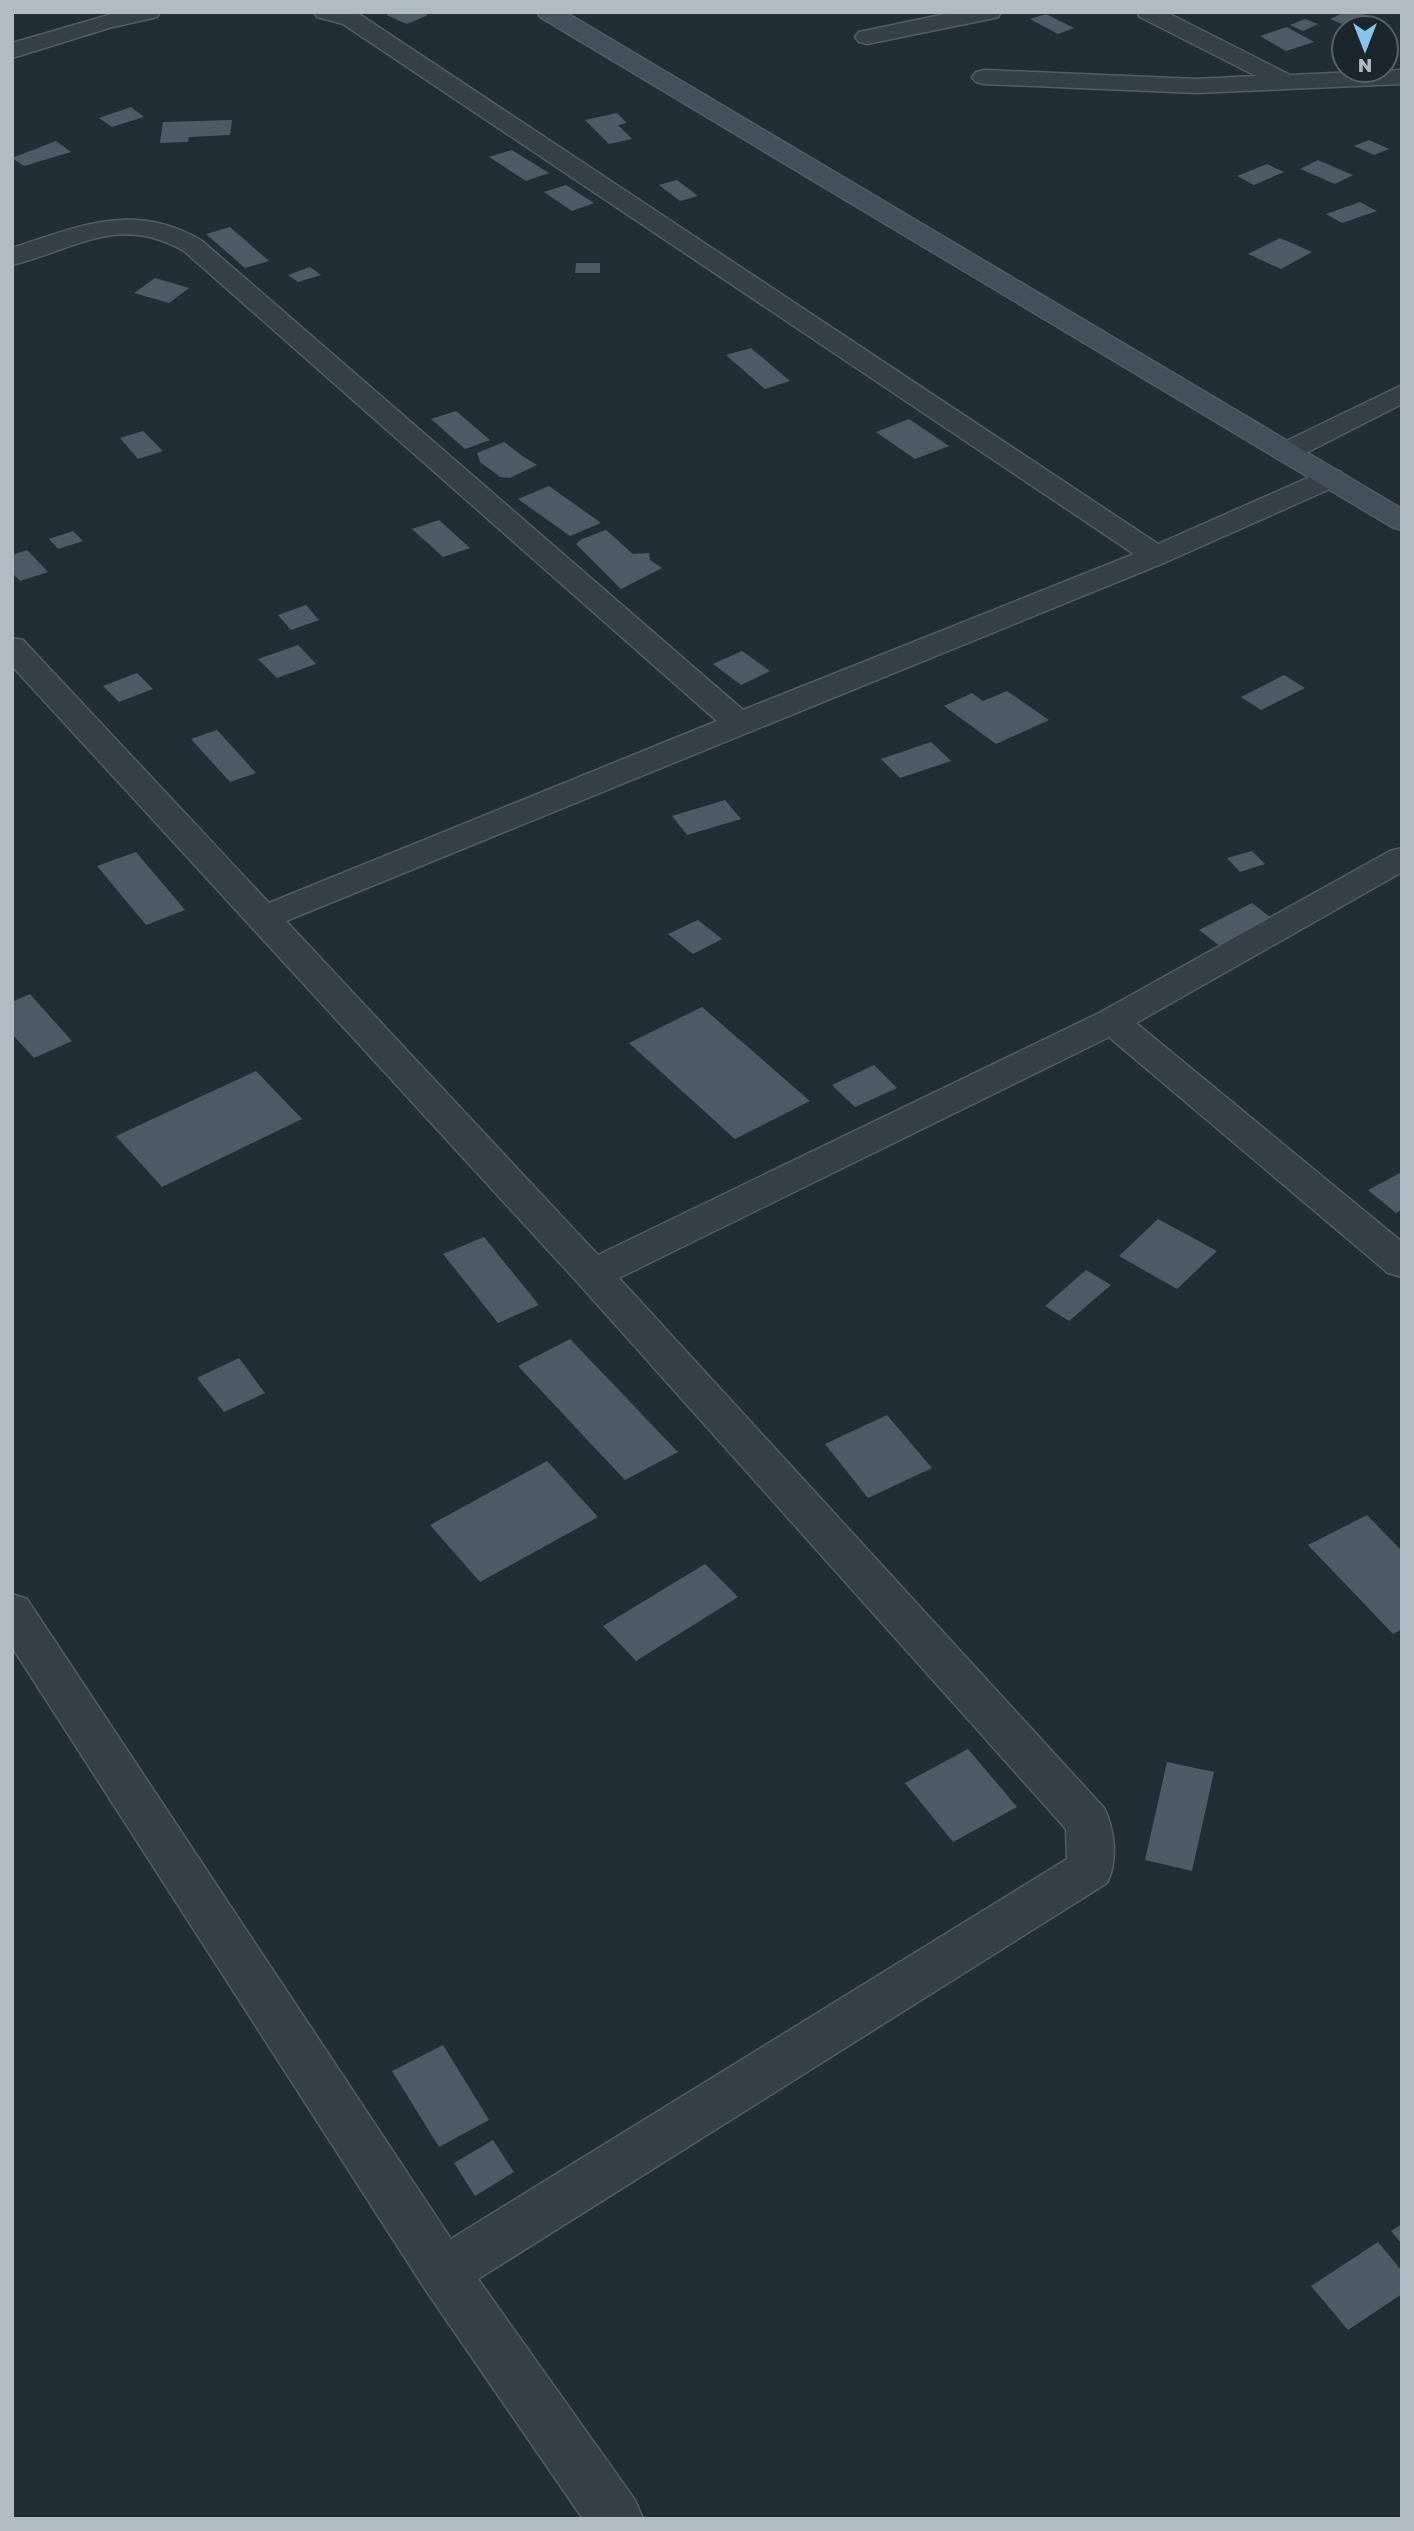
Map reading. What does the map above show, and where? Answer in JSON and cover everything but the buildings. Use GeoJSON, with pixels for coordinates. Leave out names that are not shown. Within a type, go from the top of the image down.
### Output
{"type":"FeatureCollection","features":[{"type":"Feature","properties":{"kind":"street"},"geometry":{"type":"LineString","coordinates":[[12,51],[102,23],[149,12]]}},
{"type":"Feature","properties":{"kind":"street"},"geometry":{"type":"LineString","coordinates":[[325,12],[351,19],[362,26],[1156,556]]}},
{"type":"Feature","properties":{"kind":"street"},"geometry":{"type":"LineString","coordinates":[[548,12],[1402,521]]}},
{"type":"Feature","properties":{"kind":"street"},"geometry":{"type":"LineString","coordinates":[[867,37],[990,12]]}},
{"type":"Feature","properties":{"kind":"street"},"geometry":{"type":"LineString","coordinates":[[1148,12],[1289,83]]}},
{"type":"Feature","properties":{"kind":"street"},"geometry":{"type":"LineString","coordinates":[[984,77],[1196,86],[1402,77]]}},
{"type":"Feature","properties":{"kind":"street"},"geometry":{"type":"LineString","coordinates":[[12,257],[85,233],[117,228],[153,228],[177,236],[193,246],[739,723]]}},
{"type":"Feature","properties":{"kind":"street"},"geometry":{"type":"LineString","coordinates":[[1286,452],[1402,393]]}},
{"type":"Feature","properties":{"kind":"street"},"geometry":{"type":"LineString","coordinates":[[265,917],[1156,556],[1331,478]]}},
{"type":"Feature","properties":{"kind":"street"},"geometry":{"type":"LineString","coordinates":[[12,647],[593,1274],[1088,1822],[1091,1869],[443,2272]]}},
{"type":"Feature","properties":{"kind":"street"},"geometry":{"type":"LineString","coordinates":[[593,1274],[1112,1021],[1402,858]]}},
{"type":"Feature","properties":{"kind":"street"},"geometry":{"type":"LineString","coordinates":[[1112,1021],[1402,1264]]}},
{"type":"Feature","properties":{"kind":"street"},"geometry":{"type":"LineString","coordinates":[[12,1611],[443,2272],[616,2519]]}}]}
